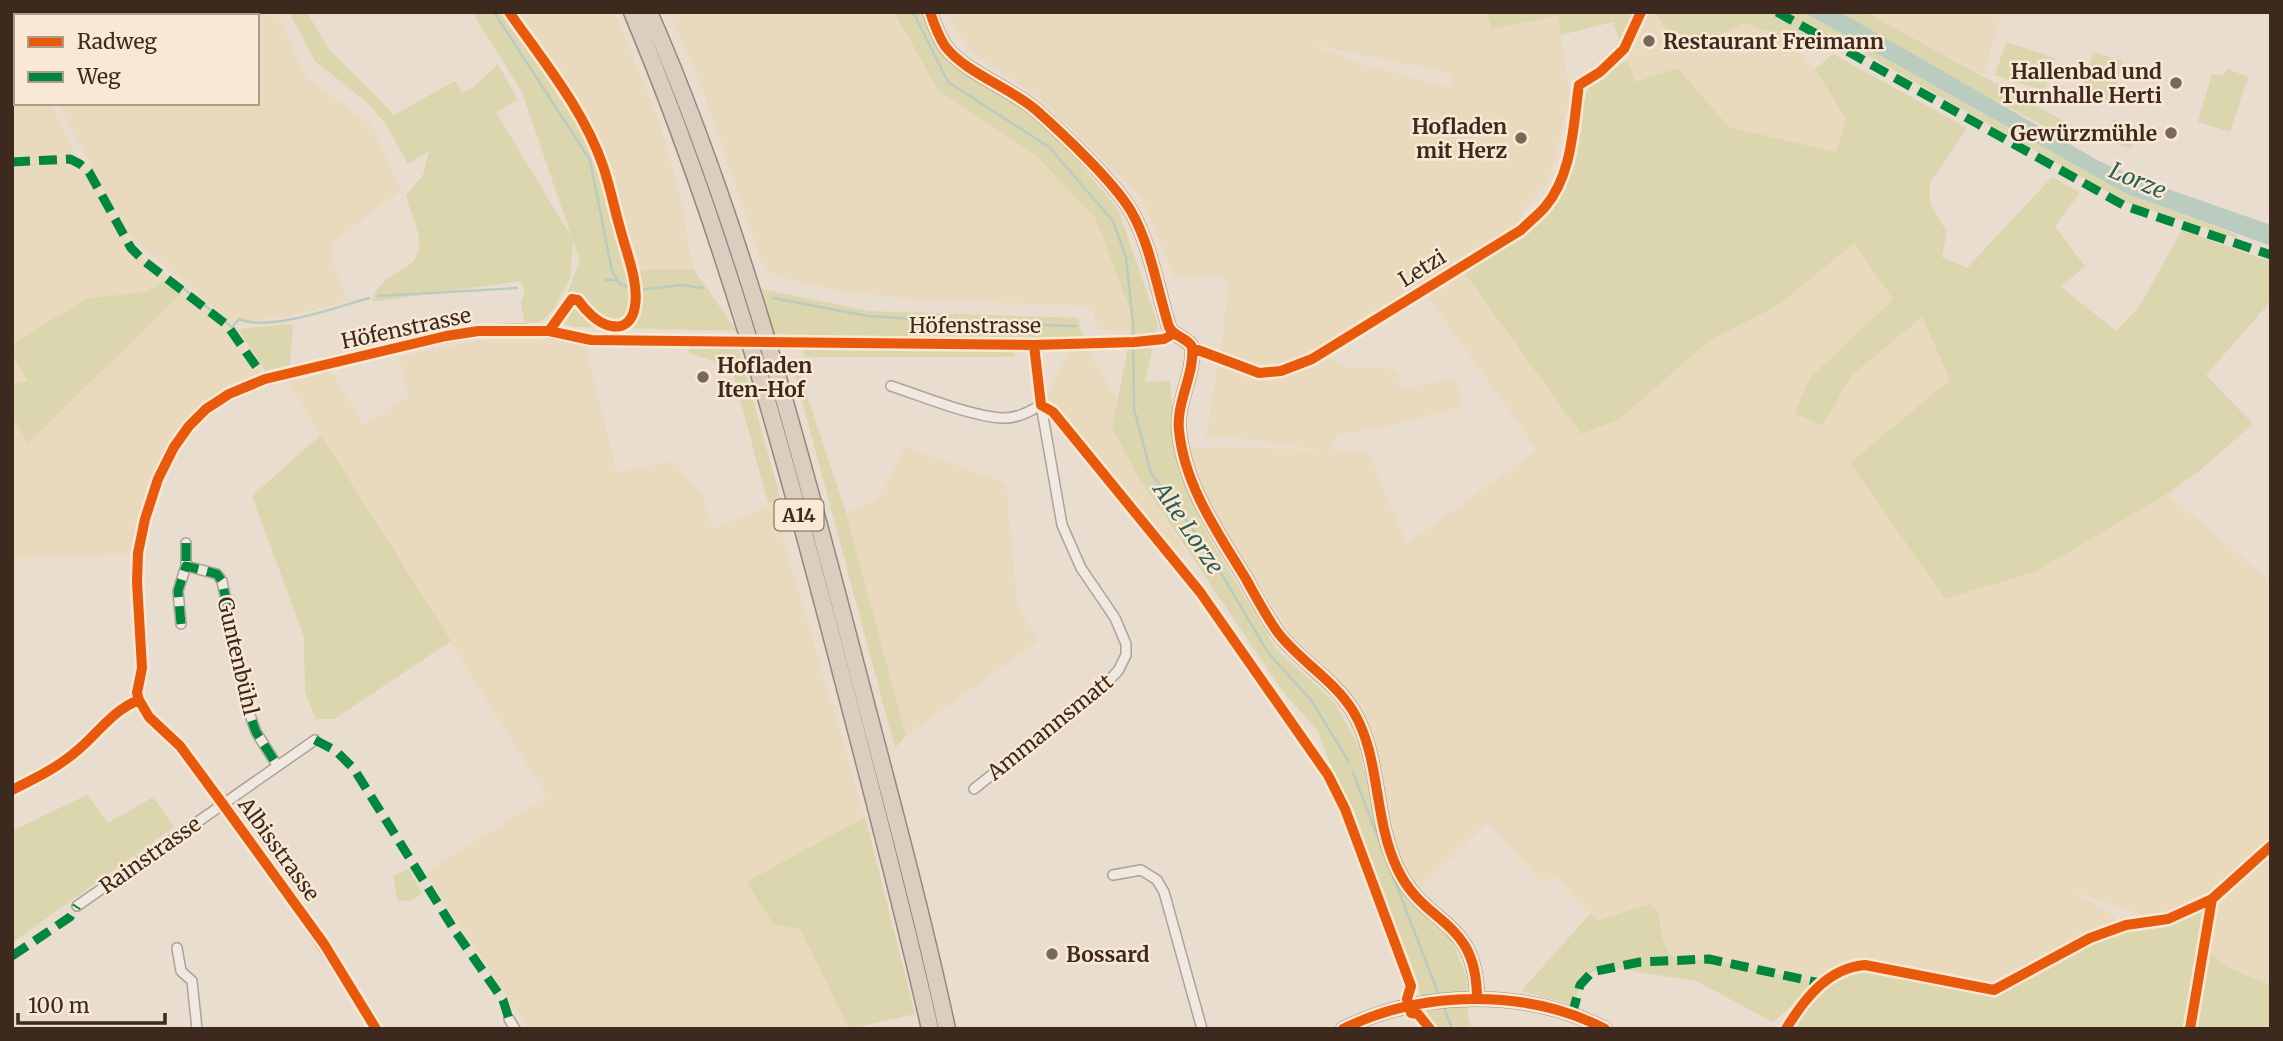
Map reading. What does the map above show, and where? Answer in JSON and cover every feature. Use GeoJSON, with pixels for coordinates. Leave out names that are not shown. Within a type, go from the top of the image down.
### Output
{"type":"FeatureCollection","features":[{"type":"Feature","properties":{"kind":"highway","name":"A14"},"geometry":{"type":"LineString","coordinates":[[632,12],[688,152],[749,335],[798,509],[930,1029]]}},
{"type":"Feature","properties":{"kind":"highway","name":"A14"},"geometry":{"type":"LineString","coordinates":[[649,12],[681,88],[722,199],[785,398],[889,791],[947,1029]]}},
{"type":"Feature","properties":{"kind":"street"},"geometry":{"type":"LineString","coordinates":[[930,12],[946,47],[957,59],[1020,97],[1037,111],[1122,198],[1130,210],[1145,242],[1168,323],[1173,334],[1188,341],[1193,351],[1179,418],[1181,445],[1195,489],[1278,633],[1352,709],[1365,734],[1384,830],[1396,868],[1410,891],[1451,927],[1471,954],[1475,970],[1470,999]]}},
{"type":"Feature","properties":{"kind":"street","name":"Letzi"},"geometry":{"type":"LineString","coordinates":[[1193,351],[1198,350],[1259,373],[1281,371],[1312,359],[1521,230],[1546,205],[1561,181],[1569,154],[1579,85]]}},
{"type":"Feature","properties":{"kind":"street","name":"Höfenstrasse"},"geometry":{"type":"LineString","coordinates":[[139,700],[137,693],[142,668],[136,582],[138,553],[145,519],[158,479],[174,447],[206,409],[229,394],[265,379],[446,336],[478,331],[549,331],[591,340],[1034,345],[1154,341],[1173,334]]}},
{"type":"Feature","properties":{"kind":"street","name":"Ammannsmatt"},"geometry":{"type":"LineString","coordinates":[[974,789],[1104,686],[1118,671],[1126,655],[1126,644],[1115,618],[1081,568],[1062,525],[1041,405],[1034,345]]}},
{"type":"Feature","properties":{"kind":"street"},"geometry":{"type":"LineString","coordinates":[[891,386],[1002,419],[1022,415],[1041,405]]}},
{"type":"Feature","properties":{"kind":"street"},"geometry":{"type":"LineString","coordinates":[[181,624],[178,591],[186,566],[186,543]]}},
{"type":"Feature","properties":{"kind":"street","name":"Guntenbühl"},"geometry":{"type":"LineString","coordinates":[[186,566],[217,574],[222,581],[250,715],[256,732],[277,765]]}},
{"type":"Feature","properties":{"kind":"street"},"geometry":{"type":"LineString","coordinates":[[12,790],[50,771],[80,749],[125,705],[139,700]]}},
{"type":"Feature","properties":{"kind":"street","name":"Albisstrasse"},"geometry":{"type":"LineString","coordinates":[[139,700],[149,717],[180,746],[324,944],[376,1029]]}},
{"type":"Feature","properties":{"kind":"street","name":"Rainstrasse"},"geometry":{"type":"LineString","coordinates":[[77,906],[315,740]]}},
{"type":"Feature","properties":{"kind":"street"},"geometry":{"type":"LineString","coordinates":[[1113,875],[1141,870],[1157,880],[1164,892],[1202,1029]]}},
{"type":"Feature","properties":{"kind":"street"},"geometry":{"type":"LineString","coordinates":[[177,948],[181,971],[192,981],[197,1029]]}},
{"type":"Feature","properties":{"kind":"street"},"geometry":{"type":"LineString","coordinates":[[1786,1029],[1820,983]]}},
{"type":"Feature","properties":{"kind":"street"},"geometry":{"type":"LineString","coordinates":[[1343,1029],[1383,1012],[1470,999],[1545,1008],[1572,1015],[1605,1029]]}},
{"type":"Feature","properties":{"kind":"street"},"geometry":{"type":"LineString","coordinates":[[509,1019],[514,1029]]}},
{"type":"Feature","properties":{"kind":"shaded area"},"geometry":{"type":"Polygon","coordinates":[[[276,12],[306,77],[372,126],[401,190],[331,244],[334,265],[348,301],[290,316],[232,323],[125,232],[59,105],[259,105],[259,14],[33,14],[276,12]]]}},
{"type":"Feature","properties":{"kind":"shaded area"},"geometry":{"type":"Polygon","coordinates":[[[289,12],[307,12],[327,47],[394,115],[455,81],[462,93],[474,87],[498,64],[518,100],[496,112],[572,238],[522,92],[472,12],[503,12],[591,146],[632,270],[693,269],[737,331],[574,327],[556,321],[580,261],[573,242],[570,278],[554,309],[540,322],[525,323],[521,304],[525,289],[520,281],[372,302],[383,282],[408,266],[419,251],[418,234],[406,196],[423,175],[429,151],[408,164],[387,126],[369,104],[315,61],[289,12]]]}},
{"type":"Feature","properties":{"kind":"shaded area"},"geometry":{"type":"Polygon","coordinates":[[[512,12],[614,12],[658,117],[680,196],[693,269],[632,270],[606,168],[593,133],[512,12]]]}},
{"type":"Feature","properties":{"kind":"shaded area"},"geometry":{"type":"Polygon","coordinates":[[[670,12],[894,12],[938,90],[1033,153],[1095,217],[1132,316],[1130,331],[1099,330],[1093,313],[1086,306],[916,299],[840,291],[779,277],[767,270],[761,261],[705,96],[670,12]]]}},
{"type":"Feature","properties":{"kind":"shaded area"},"geometry":{"type":"Polygon","coordinates":[[[894,12],[929,12],[941,49],[1044,122],[1118,209],[1158,325],[1145,382],[1170,381],[1178,468],[1203,527],[1276,649],[1335,703],[1359,747],[1374,815],[1407,900],[1448,932],[1467,978],[1468,1015],[1472,1029],[1434,1029],[1317,730],[1281,689],[1137,475],[1112,428],[1132,316],[1095,217],[1033,153],[938,90],[894,12]]]}},
{"type":"Feature","properties":{"kind":"shaded area"},"geometry":{"type":"Polygon","coordinates":[[[946,12],[1486,12],[1492,29],[1558,16],[1570,96],[1548,183],[1524,209],[1521,230],[1312,359],[1259,373],[1221,354],[1228,283],[1219,275],[1174,278],[1142,198],[1039,98],[975,55],[959,36],[946,12]],[[1313,45],[1361,64],[1453,89],[1452,73],[1313,45]]]}},
{"type":"Feature","properties":{"kind":"shaded area"},"geometry":{"type":"Polygon","coordinates":[[[1486,12],[1636,12],[1621,45],[1613,22],[1561,35],[1558,16],[1492,29],[1486,12]]]}},
{"type":"Feature","properties":{"kind":"shaded area"},"geometry":{"type":"Polygon","coordinates":[[[1647,12],[1655,12],[1667,30],[1744,22],[1787,38],[1815,69],[1846,119],[1836,152],[1729,127],[1679,68],[1636,82],[1627,60],[1647,12]]]}},
{"type":"Feature","properties":{"kind":"shaded area"},"geometry":{"type":"Polygon","coordinates":[[[1655,12],[1803,12],[2127,194],[2238,235],[2236,238],[2126,202],[1830,34],[1798,51],[1787,38],[1744,23],[1709,41],[1667,30],[1655,12]]]}},
{"type":"Feature","properties":{"kind":"shaded area"},"geometry":{"type":"Polygon","coordinates":[[[1840,12],[1866,12],[2069,124],[2073,141],[1963,84],[1840,12]]]}},
{"type":"Feature","properties":{"kind":"shaded area"},"geometry":{"type":"Polygon","coordinates":[[[1866,12],[2002,12],[1983,75],[1866,12]]]}},
{"type":"Feature","properties":{"kind":"shaded area"},"geometry":{"type":"Polygon","coordinates":[[[14,29],[14,105],[52,105],[80,164],[89,172],[131,248],[167,279],[146,292],[88,298],[14,358],[28,381],[12,384],[14,29]]]}},
{"type":"Feature","properties":{"kind":"shaded area"},"geometry":{"type":"Polygon","coordinates":[[[2006,42],[2055,58],[2045,91],[1995,75],[2006,42]]]}},
{"type":"Feature","properties":{"kind":"shaded area"},"geometry":{"type":"Polygon","coordinates":[[[2093,52],[2123,61],[2112,101],[2082,92],[2093,52]]]}},
{"type":"Feature","properties":{"kind":"shaded area"},"geometry":{"type":"Polygon","coordinates":[[[1833,54],[1967,128],[1930,183],[1930,204],[1947,232],[1942,257],[1967,268],[2052,177],[2080,192],[2055,227],[2085,266],[2061,287],[2116,331],[2139,307],[2182,230],[2271,262],[2271,301],[2206,375],[2253,424],[2199,471],[2167,494],[2037,571],[1945,599],[1850,463],[1950,380],[1922,317],[1852,375],[1823,425],[1794,414],[1810,378],[1893,299],[1854,243],[1780,304],[1709,341],[1620,419],[1581,434],[1463,271],[1525,234],[1550,211],[1566,180],[1583,100],[1589,86],[1627,60],[1636,82],[1678,68],[1729,127],[1836,152],[1846,119],[1815,69],[1833,54]]]}},
{"type":"Feature","properties":{"kind":"shaded area"},"geometry":{"type":"Polygon","coordinates":[[[2228,69],[2248,77],[2230,132],[2198,122],[2212,74],[2223,75],[2228,69]]]}},
{"type":"Feature","properties":{"kind":"shaded area"},"geometry":{"type":"Polygon","coordinates":[[[2113,119],[2138,127],[2131,149],[2106,140],[2113,119]]]}},
{"type":"Feature","properties":{"kind":"shaded area"},"geometry":{"type":"Polygon","coordinates":[[[1854,242],[1893,299],[1810,378],[1823,425],[1852,375],[1921,317],[2037,571],[2167,494],[2271,583],[2271,986],[2228,967],[2203,948],[2211,899],[2168,919],[2134,912],[2074,892],[2126,925],[2090,938],[1994,990],[1865,965],[1852,966],[1820,983],[1709,959],[1678,960],[1666,947],[1661,919],[1649,904],[1597,922],[1555,876],[1542,882],[1488,822],[1419,889],[1403,863],[1389,822],[1372,732],[1355,698],[1291,634],[1219,522],[1200,485],[1189,447],[1323,450],[1223,436],[1206,440],[1218,362],[1263,377],[1293,371],[1325,354],[1347,369],[1378,367],[1398,371],[1401,389],[1454,378],[1463,406],[1402,423],[1336,435],[1333,450],[1368,451],[1407,544],[1537,450],[1425,293],[1463,271],[1581,433],[1620,419],[1709,341],[1780,304],[1854,242]]]}},
{"type":"Feature","properties":{"kind":"shaded area"},"geometry":{"type":"Polygon","coordinates":[[[167,279],[183,292],[28,443],[12,417],[12,384],[28,381],[14,358],[15,342],[88,298],[146,292],[167,279]]]}},
{"type":"Feature","properties":{"kind":"shaded area"},"geometry":{"type":"Polygon","coordinates":[[[762,289],[868,311],[1078,318],[1085,341],[773,334],[762,289]]]}},
{"type":"Feature","properties":{"kind":"shaded area"},"geometry":{"type":"Polygon","coordinates":[[[183,292],[227,325],[265,379],[206,409],[158,479],[138,553],[12,559],[12,417],[28,443],[183,292]]]}},
{"type":"Feature","properties":{"kind":"shaded area"},"geometry":{"type":"Polygon","coordinates":[[[293,324],[290,365],[265,371],[238,329],[293,324]]]}},
{"type":"Feature","properties":{"kind":"shaded area"},"geometry":{"type":"Polygon","coordinates":[[[511,334],[585,346],[617,472],[673,461],[704,498],[712,529],[773,504],[865,817],[747,882],[800,929],[849,1029],[529,1029],[425,873],[547,796],[287,381],[331,371],[364,425],[409,396],[398,357],[511,334]]]}},
{"type":"Feature","properties":{"kind":"shaded area"},"geometry":{"type":"Polygon","coordinates":[[[691,347],[739,349],[781,500],[768,503],[733,374],[720,363],[688,353],[691,347]]]}},
{"type":"Feature","properties":{"kind":"shaded area"},"geometry":{"type":"Polygon","coordinates":[[[1069,349],[1088,350],[1118,400],[1112,428],[1137,475],[1185,551],[1181,560],[1047,397],[1069,349]]]}},
{"type":"Feature","properties":{"kind":"shaded area"},"geometry":{"type":"Polygon","coordinates":[[[803,350],[1015,350],[1014,357],[805,357],[803,350]]]}},
{"type":"Feature","properties":{"kind":"shaded area"},"geometry":{"type":"Polygon","coordinates":[[[793,367],[798,368],[846,513],[906,736],[895,748],[793,367]]]}},
{"type":"Feature","properties":{"kind":"shaded area"},"geometry":{"type":"Polygon","coordinates":[[[321,435],[451,641],[334,719],[316,719],[305,692],[304,637],[252,496],[321,435]]]}},
{"type":"Feature","properties":{"kind":"shaded area"},"geometry":{"type":"Polygon","coordinates":[[[905,447],[1006,483],[1017,603],[1038,641],[906,736],[846,513],[877,500],[905,447]]]}},
{"type":"Feature","properties":{"kind":"shaded area"},"geometry":{"type":"Polygon","coordinates":[[[87,795],[108,823],[153,797],[174,827],[12,943],[12,831],[87,795]]]}},
{"type":"Feature","properties":{"kind":"shaded area"},"geometry":{"type":"Polygon","coordinates":[[[865,817],[915,1014],[849,1029],[800,929],[774,925],[746,882],[865,817]]]}},
{"type":"Feature","properties":{"kind":"shaded area"},"geometry":{"type":"Polygon","coordinates":[[[409,869],[422,894],[409,901],[397,900],[393,876],[409,869]]]}},
{"type":"Feature","properties":{"kind":"shaded area"},"geometry":{"type":"Polygon","coordinates":[[[2212,899],[2203,948],[2228,967],[2271,986],[2271,1029],[1786,1029],[1815,987],[1773,1022],[1696,981],[1612,968],[1592,972],[1580,985],[1574,1005],[1521,991],[1590,914],[1597,921],[1649,904],[1659,918],[1667,949],[1678,960],[1709,959],[1820,983],[1852,966],[1865,965],[1994,990],[2090,938],[2126,925],[2168,919],[2212,899]]]}},
{"type":"Feature","properties":{"kind":"water","name":"Lorze"},"geometry":{"type":"Polygon","coordinates":[[[1803,12],[1840,12],[2101,162],[2145,181],[2271,225],[2271,246],[2127,194],[1803,12]]]}},
{"type":"Feature","properties":{"kind":"waterway"},"geometry":{"type":"LineString","coordinates":[[494,12],[590,160],[612,271],[620,284],[630,287]]}},
{"type":"Feature","properties":{"kind":"waterway","name":"Alte Lorze"},"geometry":{"type":"LineString","coordinates":[[913,12],[948,82],[1049,147],[1113,221],[1126,257],[1133,324],[1134,409],[1151,473],[1214,561],[1268,653],[1311,700],[1349,762]]}},
{"type":"Feature","properties":{"kind":"waterway"},"geometry":{"type":"LineString","coordinates":[[605,280],[618,280]]}},
{"type":"Feature","properties":{"kind":"waterway"},"geometry":{"type":"LineString","coordinates":[[174,281],[232,327],[239,319],[252,322],[285,320],[369,298]]}},
{"type":"Feature","properties":{"kind":"waterway"},"geometry":{"type":"LineString","coordinates":[[638,290],[682,285],[703,288]]}},
{"type":"Feature","properties":{"kind":"waterway"},"geometry":{"type":"LineString","coordinates":[[378,296],[517,288]]}},
{"type":"Feature","properties":{"kind":"waterway"},"geometry":{"type":"LineString","coordinates":[[773,298],[868,316],[1075,326]]}},
{"type":"Feature","properties":{"kind":"waterway","name":"Alte Lorze"},"geometry":{"type":"LineString","coordinates":[[1353,773],[1440,998]]}},
{"type":"Feature","properties":{"kind":"waterway","name":"Alte Lorze"},"geometry":{"type":"LineString","coordinates":[[1443,1004],[1452,1029]]}},
{"type":"Feature","properties":{"kind":"marked path"},"geometry":{"type":"LineString","coordinates":[[1777,12],[2125,206],[2271,255]]}},
{"type":"Feature","properties":{"kind":"marked path"},"geometry":{"type":"LineString","coordinates":[[12,162],[70,159],[80,164],[89,172],[131,248],[227,325],[265,379]]}},
{"type":"Feature","properties":{"kind":"marked path"},"geometry":{"type":"LineString","coordinates":[[186,543],[186,566]]}},
{"type":"Feature","properties":{"kind":"marked path"},"geometry":{"type":"LineString","coordinates":[[181,624],[178,591],[186,566],[217,574],[222,581],[250,715],[256,732],[277,765]]}},
{"type":"Feature","properties":{"kind":"marked path"},"geometry":{"type":"LineString","coordinates":[[315,740],[336,751],[354,769],[455,931],[503,1000],[509,1019]]}},
{"type":"Feature","properties":{"kind":"marked path"},"geometry":{"type":"LineString","coordinates":[[12,956],[70,917],[77,906]]}},
{"type":"Feature","properties":{"kind":"marked path"},"geometry":{"type":"LineString","coordinates":[[1572,1015],[1580,985],[1592,972],[1640,962],[1709,959],[1820,983],[1824,981]]}},
{"type":"Feature","properties":{"kind":"cycle path"},"geometry":{"type":"LineString","coordinates":[[509,12],[562,86],[595,145],[608,181],[635,287],[634,311],[624,325],[606,325],[588,312],[578,300],[572,299],[549,331]]}},
{"type":"Feature","properties":{"kind":"cycle path"},"geometry":{"type":"LineString","coordinates":[[930,12],[940,38],[953,55],[1036,110],[1100,172],[1131,211],[1149,253],[1169,327],[1192,347],[1191,367],[1180,409],[1179,430],[1182,450],[1195,489],[1274,627],[1288,644],[1337,690],[1353,711],[1368,748],[1384,829],[1397,868],[1421,902],[1459,937],[1475,972],[1477,999]]}},
{"type":"Feature","properties":{"kind":"cycle path"},"geometry":{"type":"LineString","coordinates":[[1193,350],[1259,373],[1281,371],[1312,359],[1521,230],[1545,207],[1561,180],[1570,149],[1579,85],[1600,72],[1624,49],[1641,12]]}},
{"type":"Feature","properties":{"kind":"cycle path"},"geometry":{"type":"LineString","coordinates":[[376,1029],[324,944],[180,746],[149,717],[137,693],[142,668],[138,553],[145,519],[158,479],[174,447],[206,409],[229,394],[265,379],[446,336],[478,331],[549,331],[591,340],[1034,345],[1135,342],[1164,339],[1173,334]]}},
{"type":"Feature","properties":{"kind":"cycle path"},"geometry":{"type":"LineString","coordinates":[[1034,345],[1041,405],[1053,412],[1200,592],[1328,775],[1345,809],[1411,986],[1407,999],[1411,1013],[1418,1014],[1430,1029]]}},
{"type":"Feature","properties":{"kind":"cycle path"},"geometry":{"type":"LineString","coordinates":[[12,790],[63,761],[114,715],[139,700]]}},
{"type":"Feature","properties":{"kind":"cycle path"},"geometry":{"type":"LineString","coordinates":[[1786,1029],[1818,987],[1852,967],[1865,965],[1994,990],[2090,938],[2126,925],[2168,919],[2212,899],[2271,846]]}},
{"type":"Feature","properties":{"kind":"cycle path"},"geometry":{"type":"LineString","coordinates":[[2190,1029],[2212,899]]}},
{"type":"Feature","properties":{"kind":"cycle path"},"geometry":{"type":"LineString","coordinates":[[1343,1029],[1373,1016],[1406,1007],[1474,999],[1542,1006],[1605,1029]]}},
{"type":"Feature","properties":{"kind":"place","name":"Restaurant Freimann"},"geometry":{"type":"Point","coordinates":[1649,41]}},
{"type":"Feature","properties":{"kind":"place","name":"Hallenbad und Turnhalle Herti"},"geometry":{"type":"Point","coordinates":[2176,83]}},
{"type":"Feature","properties":{"kind":"place","name":"Gewürzmühle"},"geometry":{"type":"Point","coordinates":[2171,133]}},
{"type":"Feature","properties":{"kind":"place","name":"Hofladen mit Herz"},"geometry":{"type":"Point","coordinates":[1521,138]}},
{"type":"Feature","properties":{"kind":"place","name":"Hofladen Iten-Hof"},"geometry":{"type":"Point","coordinates":[703,377]}},
{"type":"Feature","properties":{"kind":"place","name":"Bossard"},"geometry":{"type":"Point","coordinates":[1052,954]}}]}
